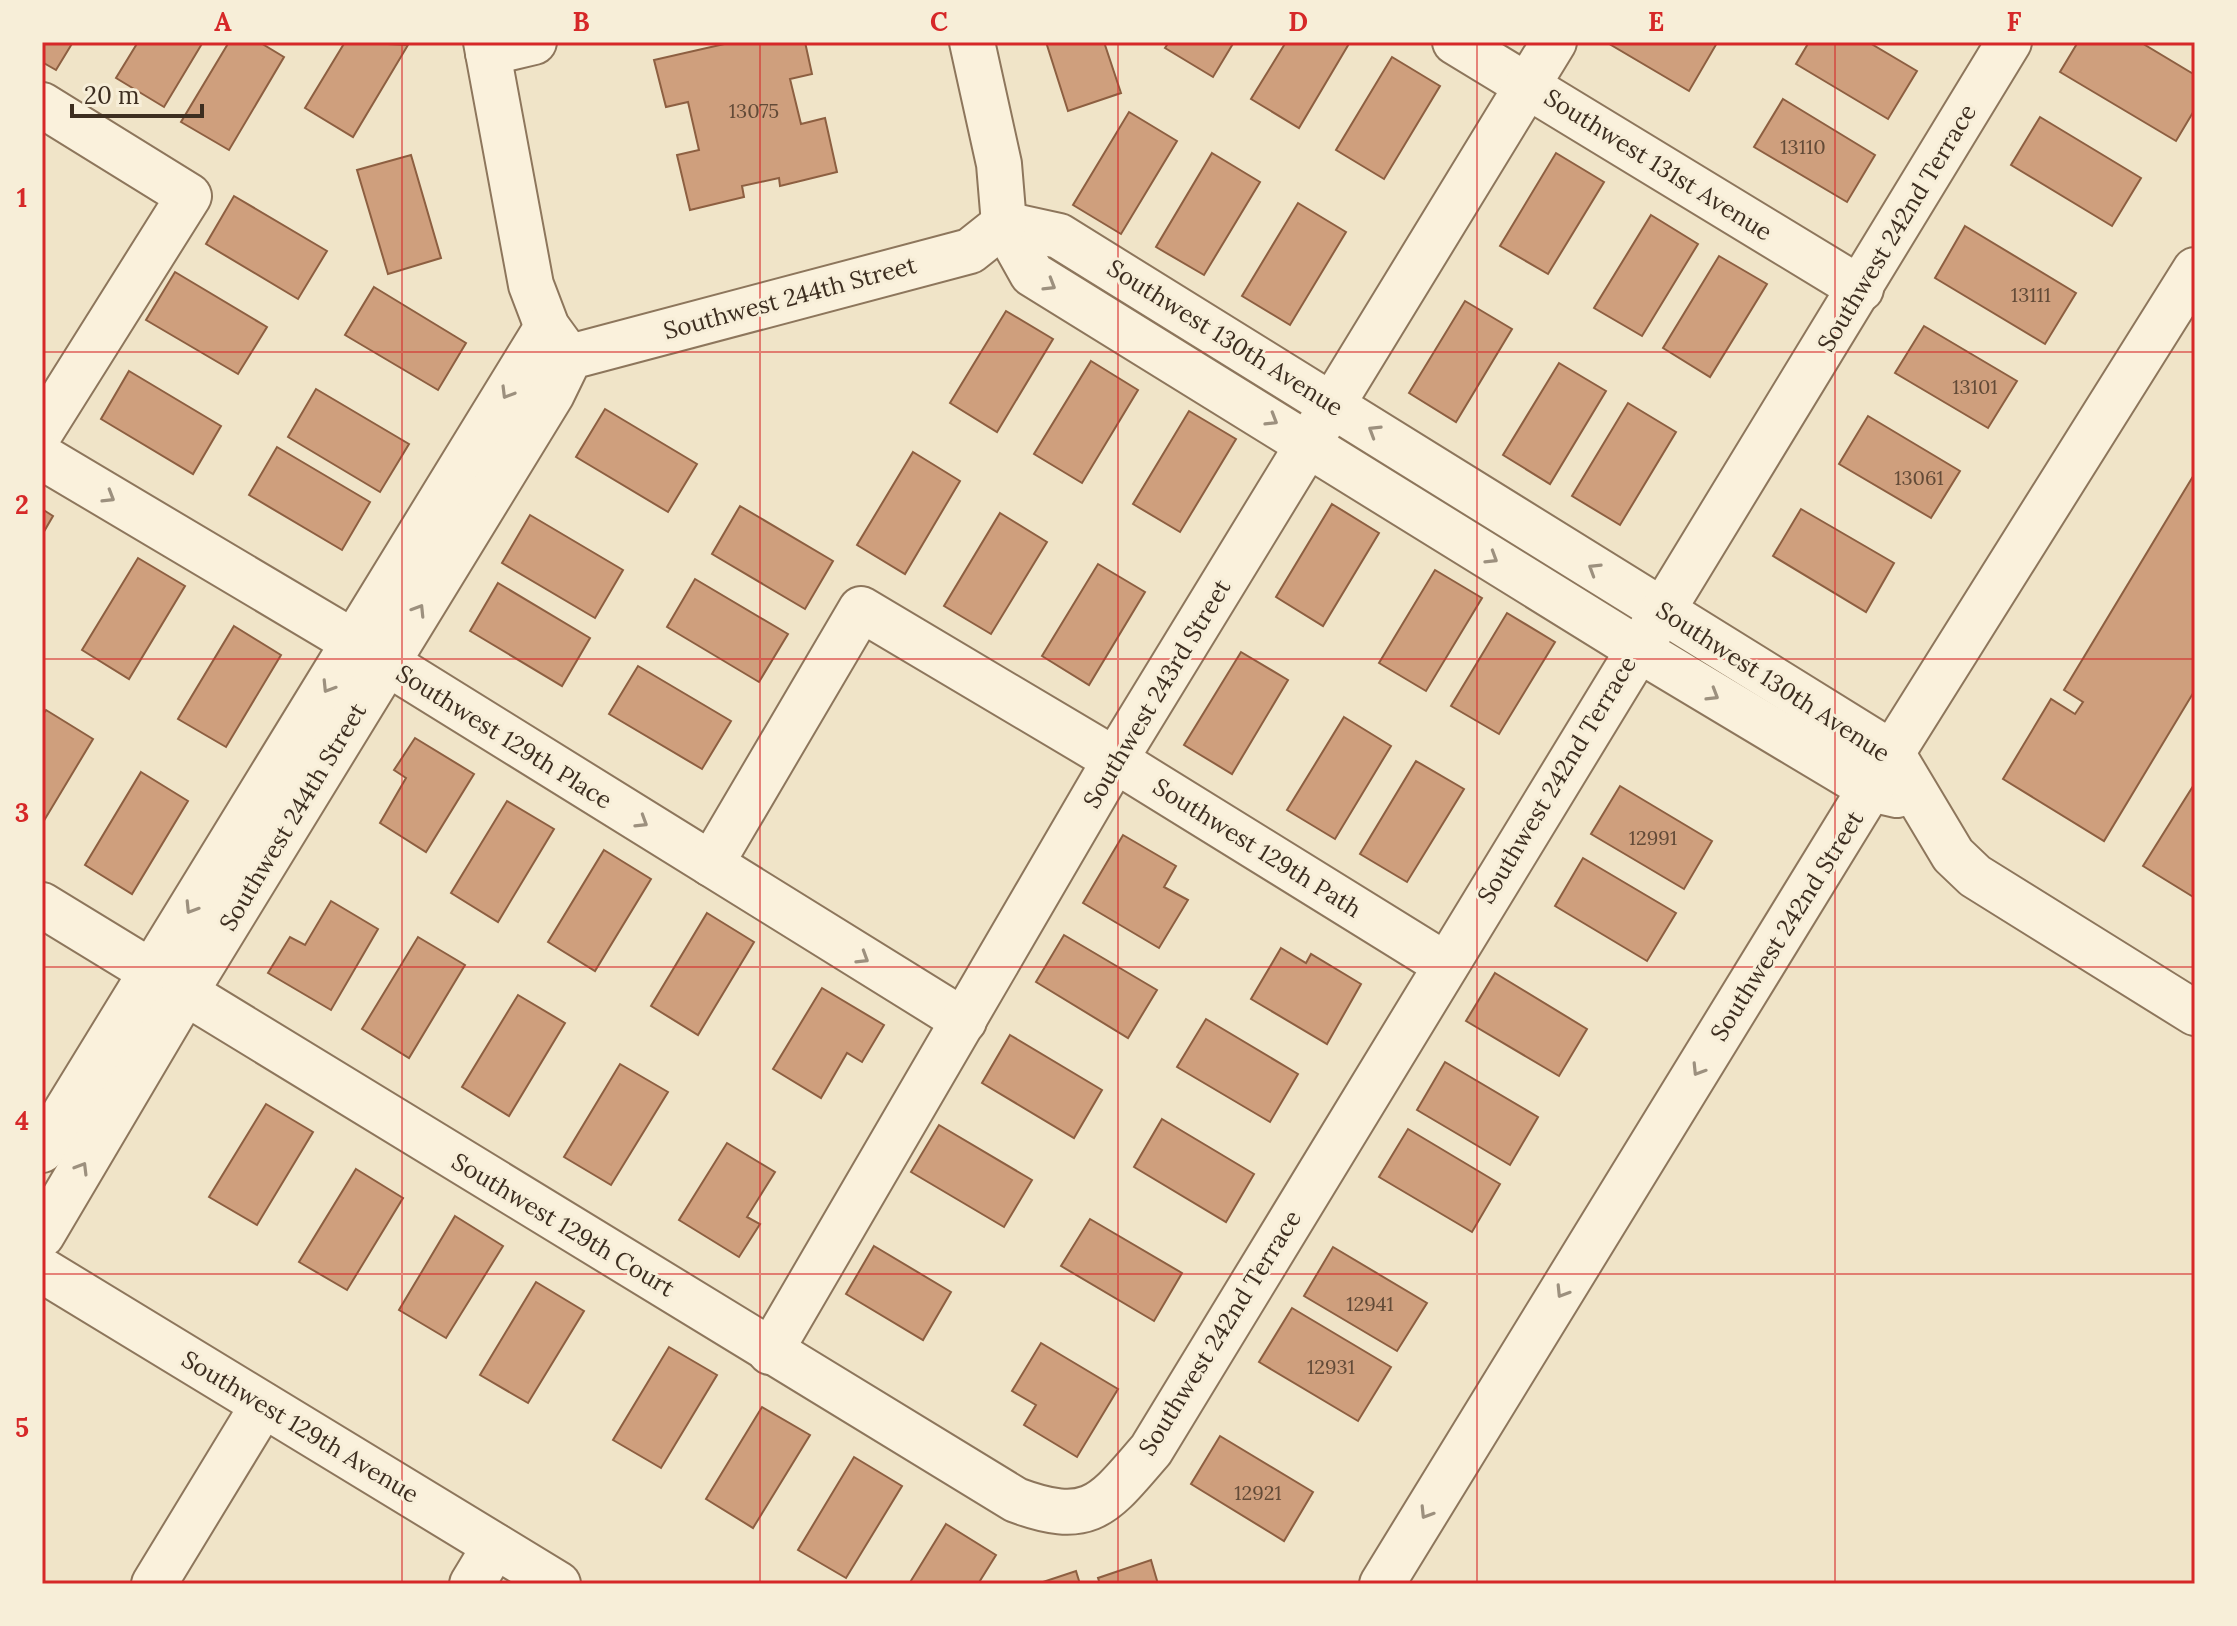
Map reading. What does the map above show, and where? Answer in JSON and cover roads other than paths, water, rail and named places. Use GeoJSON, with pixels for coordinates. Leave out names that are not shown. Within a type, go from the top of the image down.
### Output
{"type":"FeatureCollection","features":[{"type":"Feature","properties":{"kind":"street"},"geometry":{"type":"LineString","coordinates":[[534,42],[487,47],[531,285],[558,342]]}},
{"type":"Feature","properties":{"kind":"street"},"geometry":{"type":"LineString","coordinates":[[972,42],[999,164],[1004,224]]}},
{"type":"Feature","properties":{"kind":"street","name":"Southwest 131st Avenue"},"geometry":{"type":"LineString","coordinates":[[1455,42],[1529,84],[1861,289]]}},
{"type":"Feature","properties":{"kind":"street","name":"Southwest 243rd Street"},"geometry":{"type":"LineString","coordinates":[[770,1352],[1115,760],[1554,42]]}},
{"type":"Feature","properties":{"kind":"street","name":"Southwest 242nd Terrace"},"geometry":{"type":"LineString","coordinates":[[1094,1508],[1151,1450],[1636,648],[1861,289],[2009,42]]}},
{"type":"Feature","properties":{"kind":"street"},"geometry":{"type":"LineString","coordinates":[[42,105],[189,196],[42,430]]}},
{"type":"Feature","properties":{"kind":"street","name":"Southwest 244th Street"},"geometry":{"type":"LineString","coordinates":[[42,1235],[168,983],[370,654],[552,394],[558,342],[970,251],[1004,224]]}},
{"type":"Feature","properties":{"kind":"street","name":"Southwest 130th Avenue"},"geometry":{"type":"LineString","coordinates":[[1004,224],[1059,236],[1660,610],[1920,800],[1953,855],[1975,876],[2195,1013]]}},
{"type":"Feature","properties":{"kind":"street","name":"Southwest 130th Avenue"},"geometry":{"type":"LineString","coordinates":[[1004,224],[1032,274],[1636,648],[1882,771]]}},
{"type":"Feature","properties":{"kind":"street","name":"Southwest 242nd Street"},"geometry":{"type":"LineString","coordinates":[[1382,1584],[1882,771],[2195,270]]}},
{"type":"Feature","properties":{"kind":"street","name":"Southwest 129th Place"},"geometry":{"type":"LineString","coordinates":[[42,457],[370,654],[964,1021]]}},
{"type":"Feature","properties":{"kind":"street","name":"Southwest 129th Path"},"geometry":{"type":"LineString","coordinates":[[711,864],[861,609],[1115,760],[1446,965]]}},
{"type":"Feature","properties":{"kind":"street","name":"Southwest 129th Court"},"geometry":{"type":"LineString","coordinates":[[42,905],[1016,1500],[1041,1509],[1071,1514],[1094,1508]]}},
{"type":"Feature","properties":{"kind":"street","name":"Southwest 244th Street"},"geometry":{"type":"LineString","coordinates":[[42,1150],[168,983]]}},
{"type":"Feature","properties":{"kind":"street","name":"Southwest 129th Avenue"},"geometry":{"type":"LineString","coordinates":[[42,1270],[558,1584]]}},
{"type":"Feature","properties":{"kind":"street"},"geometry":{"type":"LineString","coordinates":[[154,1584],[263,1405]]}},
{"type":"Feature","properties":{"kind":"street"},"geometry":{"type":"LineString","coordinates":[[472,1584],[495,1546]]}}]}
